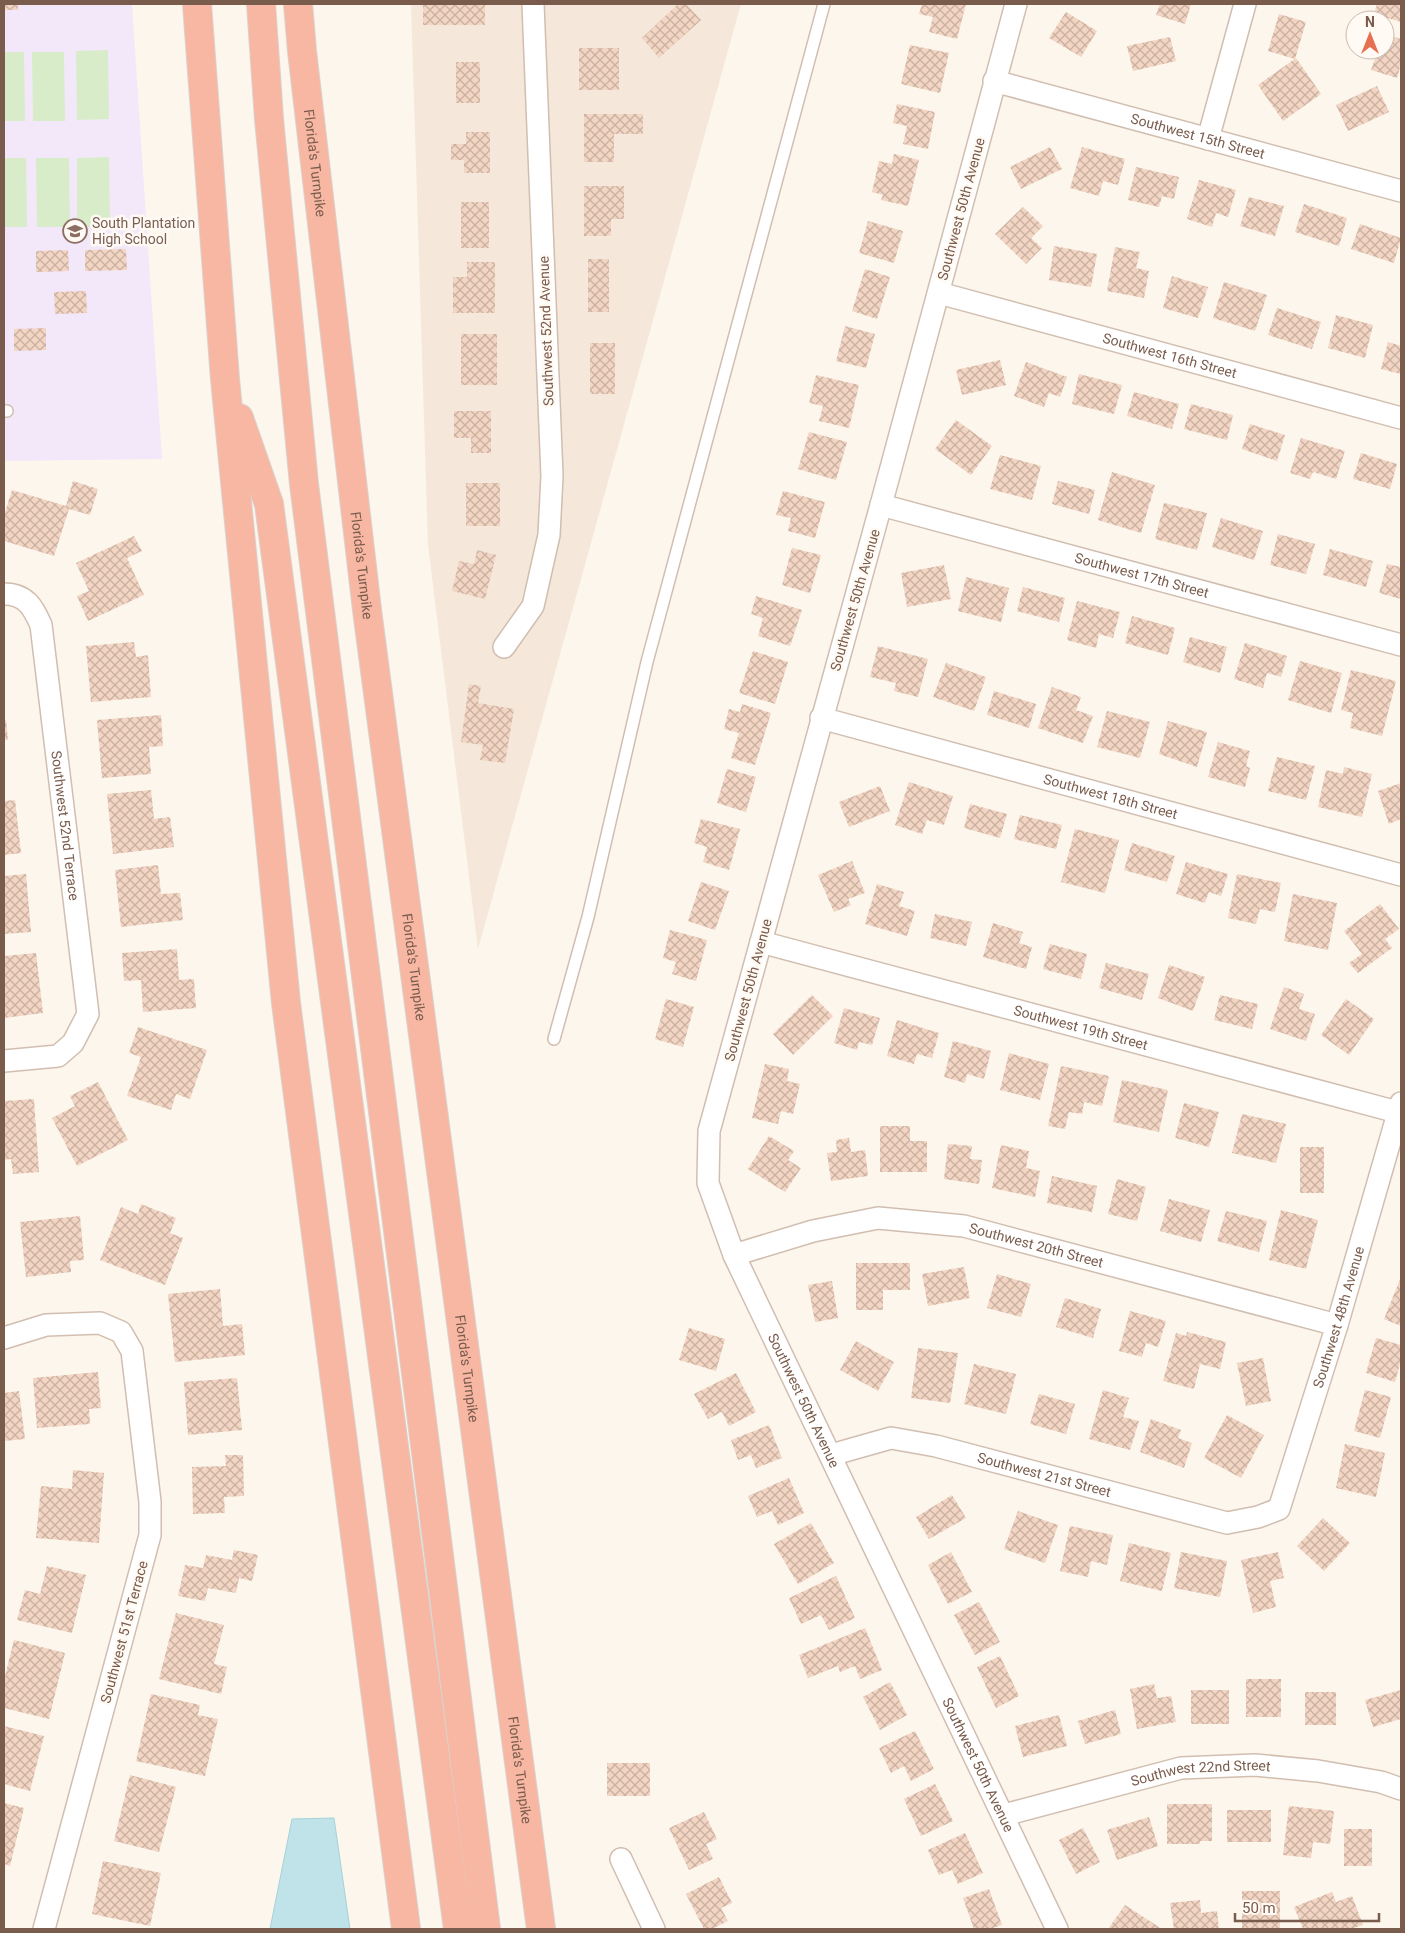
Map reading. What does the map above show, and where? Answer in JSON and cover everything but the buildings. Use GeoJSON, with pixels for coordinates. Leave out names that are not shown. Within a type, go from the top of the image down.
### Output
{"type":"FeatureCollection","features":[{"type":"Feature","properties":{"kind":"highway"},"geometry":{"type":"LineString","coordinates":[[197,4],[225,379],[286,1002],[406,1929]]}},
{"type":"Feature","properties":{"kind":"highway"},"geometry":{"type":"LineString","coordinates":[[262,4],[269,119],[304,484],[486,1929]]}},
{"type":"Feature","properties":{"kind":"highway","name":"Florida's Turnpike"},"geometry":{"type":"LineString","coordinates":[[298,4],[367,610],[541,1929]]}},
{"type":"Feature","properties":{"kind":"highway"},"geometry":{"type":"LineString","coordinates":[[225,379],[270,504],[458,1929]]}},
{"type":"Feature","properties":{"kind":"street","name":"Southwest 52nd Avenue"},"geometry":{"type":"LineString","coordinates":[[504,647],[533,606],[549,535],[552,476],[533,4]]}},
{"type":"Feature","properties":{"kind":"street","name":"Southwest 50th Avenue"},"geometry":{"type":"LineString","coordinates":[[1016,4],[882,505],[821,718],[709,1131],[708,1183],[734,1256],[1058,1929]]}},
{"type":"Feature","properties":{"kind":"street"},"geometry":{"type":"LineString","coordinates":[[1208,139],[1245,4]]}},
{"type":"Feature","properties":{"kind":"street","name":"Southwest 15th Street"},"geometry":{"type":"LineString","coordinates":[[994,81],[1401,191]]}},
{"type":"Feature","properties":{"kind":"street","name":"Southwest 16th Street"},"geometry":{"type":"LineString","coordinates":[[939,293],[1401,418]]}},
{"type":"Feature","properties":{"kind":"street","name":"Southwest 17th Street"},"geometry":{"type":"LineString","coordinates":[[882,505],[1401,644]]}},
{"type":"Feature","properties":{"kind":"street","name":"Southwest 52nd Terrace"},"geometry":{"type":"LineString","coordinates":[[4,594],[13,594],[32,605],[41,625],[88,1014],[74,1043],[58,1056],[4,1061]]}},
{"type":"Feature","properties":{"kind":"street","name":"Southwest 18th Street"},"geometry":{"type":"LineString","coordinates":[[821,718],[1401,874]]}},
{"type":"Feature","properties":{"kind":"street","name":"Southwest 19th Street"},"geometry":{"type":"LineString","coordinates":[[761,942],[1400,1109]]}},
{"type":"Feature","properties":{"kind":"street","name":"Southwest 48th Avenue"},"geometry":{"type":"LineString","coordinates":[[1258,1517],[1279,1509],[1337,1325],[1400,1109]]}},
{"type":"Feature","properties":{"kind":"street","name":"Southwest 20th Street"},"geometry":{"type":"LineString","coordinates":[[734,1256],[813,1231],[878,1218],[964,1226],[1337,1325]]}},
{"type":"Feature","properties":{"kind":"street","name":"Southwest 51st Terrace"},"geometry":{"type":"LineString","coordinates":[[4,1338],[46,1324],[100,1323],[121,1332],[132,1351],[150,1502],[150,1535],[44,1929]]}},
{"type":"Feature","properties":{"kind":"street","name":"Southwest 21st Street"},"geometry":{"type":"LineString","coordinates":[[831,1455],[891,1438],[936,1446],[1227,1523],[1258,1517]]}},
{"type":"Feature","properties":{"kind":"street","name":"Southwest 22nd Street"},"geometry":{"type":"LineString","coordinates":[[1004,1815],[1181,1768],[1255,1765],[1318,1771],[1381,1782],[1401,1789]]}},
{"type":"Feature","properties":{"kind":"street"},"geometry":{"type":"LineString","coordinates":[[621,1859],[654,1929]]}},
{"type":"Feature","properties":{"kind":"lane"},"geometry":{"type":"LineString","coordinates":[[554,1039],[588,916],[647,662],[824,4]]}},
{"type":"Feature","properties":{"kind":"shaded area","name":"South Plantation High School"},"geometry":{"type":"Polygon","coordinates":[[[4,4],[132,4],[162,459],[4,461],[4,4]]]}},
{"type":"Feature","properties":{"kind":"shaded area"},"geometry":{"type":"Polygon","coordinates":[[[411,4],[741,4],[478,949],[428,545],[411,4]]]}},
{"type":"Feature","properties":{"kind":"green space"},"geometry":{"type":"Polygon","coordinates":[[[108,50],[109,119],[77,120],[76,51],[108,50]]]}},
{"type":"Feature","properties":{"kind":"green space"},"geometry":{"type":"Polygon","coordinates":[[[4,52],[24,52],[25,121],[4,121],[4,52]]]}},
{"type":"Feature","properties":{"kind":"green space"},"geometry":{"type":"Polygon","coordinates":[[[32,52],[64,52],[65,121],[33,121],[32,52]]]}},
{"type":"Feature","properties":{"kind":"green space"},"geometry":{"type":"Polygon","coordinates":[[[109,157],[110,226],[77,227],[77,158],[109,157]]]}},
{"type":"Feature","properties":{"kind":"green space"},"geometry":{"type":"Polygon","coordinates":[[[4,158],[26,158],[27,227],[4,227],[4,158]]]}},
{"type":"Feature","properties":{"kind":"green space"},"geometry":{"type":"Polygon","coordinates":[[[36,158],[69,158],[70,227],[37,227],[36,158]]]}},
{"type":"Feature","properties":{"kind":"water"},"geometry":{"type":"Polygon","coordinates":[[[334,1818],[350,1929],[270,1929],[292,1819],[334,1818]]]}},
{"type":"Feature","properties":{"kind":"place","name":"South Plantation High School"},"geometry":{"type":"Point","coordinates":[75,231]}}]}
